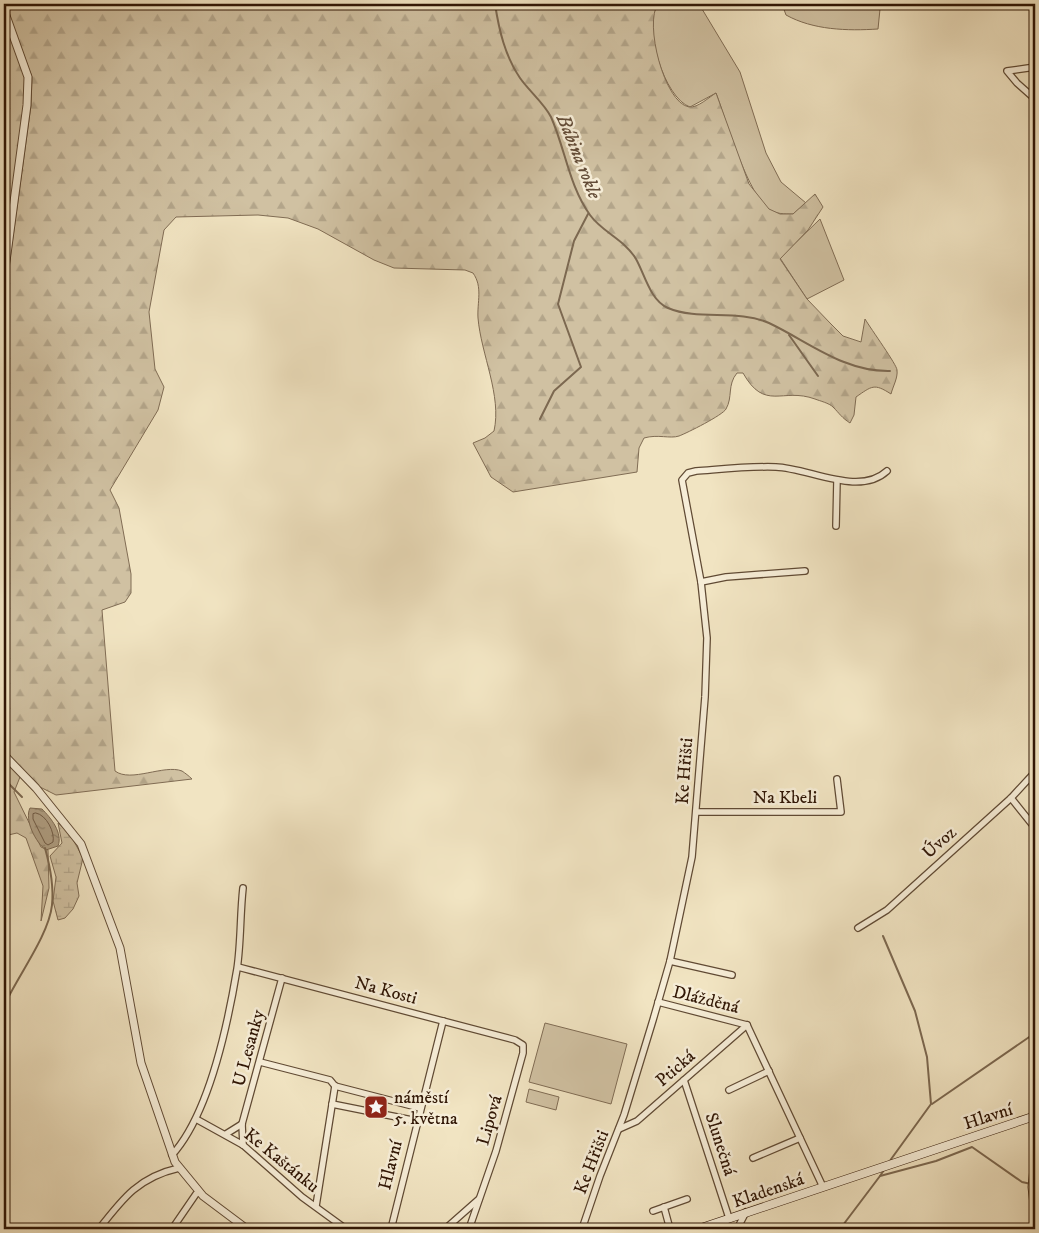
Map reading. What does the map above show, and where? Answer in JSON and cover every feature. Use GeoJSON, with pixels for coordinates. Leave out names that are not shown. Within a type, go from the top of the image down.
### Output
{"type":"FeatureCollection","features":[{"type":"Feature","properties":{"kind":"main road","name":"Hlavní"},"geometry":{"type":"LineString","coordinates":[[847,1179],[1035,1116]]}},
{"type":"Feature","properties":{"kind":"main road","name":"Kladenská"},"geometry":{"type":"LineString","coordinates":[[698,1229],[847,1179]]}},
{"type":"Feature","properties":{"kind":"street"},"geometry":{"type":"LineString","coordinates":[[4,10],[28,77],[27,105],[4,276]]}},
{"type":"Feature","properties":{"kind":"street"},"geometry":{"type":"LineString","coordinates":[[1035,67],[1007,71],[1035,99]]}},
{"type":"Feature","properties":{"kind":"street","name":"Ke Hřišti"},"geometry":{"type":"LineString","coordinates":[[582,1229],[600,1176],[619,1129],[670,961],[686,891],[696,812],[707,669],[707,638],[701,582],[682,480],[688,473],[778,467],[818,474],[837,480],[866,481],[875,479],[887,471]]}},
{"type":"Feature","properties":{"kind":"street"},"geometry":{"type":"LineString","coordinates":[[836,526],[837,480]]}},
{"type":"Feature","properties":{"kind":"street"},"geometry":{"type":"LineString","coordinates":[[701,582],[726,577],[805,571]]}},
{"type":"Feature","properties":{"kind":"street"},"geometry":{"type":"LineString","coordinates":[[4,755],[36,788],[81,844],[120,948],[141,1063],[172,1155],[179,1168],[199,1192],[248,1229]]}},
{"type":"Feature","properties":{"kind":"street","name":"Úvoz"},"geometry":{"type":"LineString","coordinates":[[858,928],[887,910],[1010,798],[1035,772]]}},
{"type":"Feature","properties":{"kind":"street","name":"Na Kbeli"},"geometry":{"type":"LineString","coordinates":[[696,812],[841,812],[837,779]]}},
{"type":"Feature","properties":{"kind":"street"},"geometry":{"type":"LineString","coordinates":[[1010,798],[1035,826]]}},
{"type":"Feature","properties":{"kind":"street"},"geometry":{"type":"LineString","coordinates":[[172,1155],[182,1144],[202,1107],[218,1052],[238,968],[243,888]]}},
{"type":"Feature","properties":{"kind":"street"},"geometry":{"type":"LineString","coordinates":[[670,961],[732,975]]}},
{"type":"Feature","properties":{"kind":"street","name":"Na Kosti"},"geometry":{"type":"LineString","coordinates":[[238,968],[515,1040],[524,1049]]}},
{"type":"Feature","properties":{"kind":"street","name":"U Lesanky"},"geometry":{"type":"LineString","coordinates":[[243,1145],[242,1124],[282,978]]}},
{"type":"Feature","properties":{"kind":"street","name":"Dlážděná"},"geometry":{"type":"LineString","coordinates":[[658,1002],[747,1025]]}},
{"type":"Feature","properties":{"kind":"street","name":"Hlavní"},"geometry":{"type":"LineString","coordinates":[[391,1229],[443,1021]]}},
{"type":"Feature","properties":{"kind":"street"},"geometry":{"type":"LineString","coordinates":[[747,1025],[823,1187]]}},
{"type":"Feature","properties":{"kind":"street","name":"Ptická"},"geometry":{"type":"LineString","coordinates":[[619,1129],[637,1121],[747,1025]]}},
{"type":"Feature","properties":{"kind":"street","name":"Lipová"},"geometry":{"type":"LineString","coordinates":[[469,1229],[496,1151],[524,1049]]}},
{"type":"Feature","properties":{"kind":"street"},"geometry":{"type":"LineString","coordinates":[[260,1062],[330,1080],[335,1086],[420,1108]]}},
{"type":"Feature","properties":{"kind":"street"},"geometry":{"type":"LineString","coordinates":[[729,1090],[769,1072]]}},
{"type":"Feature","properties":{"kind":"street","name":"Slunečná"},"geometry":{"type":"LineString","coordinates":[[684,1080],[729,1218]]}},
{"type":"Feature","properties":{"kind":"street"},"geometry":{"type":"LineString","coordinates":[[316,1206],[335,1086]]}},
{"type":"Feature","properties":{"kind":"street"},"geometry":{"type":"LineString","coordinates":[[332,1104],[417,1121]]}},
{"type":"Feature","properties":{"kind":"street","name":"Ke Kaštánku"},"geometry":{"type":"LineString","coordinates":[[196,1119],[243,1145],[264,1165],[346,1229]]}},
{"type":"Feature","properties":{"kind":"street"},"geometry":{"type":"LineString","coordinates":[[226,1134],[242,1124]]}},
{"type":"Feature","properties":{"kind":"street"},"geometry":{"type":"LineString","coordinates":[[753,1158],[800,1138]]}},
{"type":"Feature","properties":{"kind":"street"},"geometry":{"type":"LineString","coordinates":[[1035,1159],[1032,1187],[1035,1214]]}},
{"type":"Feature","properties":{"kind":"street"},"geometry":{"type":"LineString","coordinates":[[99,1229],[133,1189],[157,1173],[179,1168]]}},
{"type":"Feature","properties":{"kind":"street"},"geometry":{"type":"LineString","coordinates":[[172,1229],[199,1192]]}},
{"type":"Feature","properties":{"kind":"street","name":"Lipová"},"geometry":{"type":"LineString","coordinates":[[445,1229],[479,1199]]}},
{"type":"Feature","properties":{"kind":"street"},"geometry":{"type":"LineString","coordinates":[[653,1211],[687,1199]]}},
{"type":"Feature","properties":{"kind":"street"},"geometry":{"type":"LineString","coordinates":[[664,1207],[670,1229]]}},
{"type":"Feature","properties":{"kind":"street"},"geometry":{"type":"LineString","coordinates":[[738,1229],[746,1212]]}},
{"type":"Feature","properties":{"kind":"green space"},"geometry":{"type":"Polygon","coordinates":[[[5,4],[658,4],[654,13],[653,27],[659,61],[672,92],[680,102],[692,107],[716,93],[749,184],[769,209],[780,214],[793,214],[815,194],[823,207],[808,230],[780,259],[807,299],[843,336],[861,342],[865,319],[896,367],[896,379],[891,394],[881,388],[873,387],[856,397],[854,415],[850,423],[827,403],[803,396],[767,395],[759,392],[751,385],[743,373],[737,373],[732,382],[726,409],[719,415],[679,436],[644,438],[639,448],[637,472],[513,492],[491,477],[473,443],[485,438],[494,431],[496,418],[493,389],[478,318],[478,284],[473,273],[465,270],[394,268],[374,260],[318,229],[288,218],[258,215],[176,217],[164,230],[149,312],[155,369],[164,387],[158,410],[110,490],[119,508],[131,574],[131,593],[125,602],[102,610],[115,771],[130,775],[175,769],[182,771],[192,779],[56,795],[38,786],[4,750],[4,289],[8,274],[31,105],[32,77],[5,4]]]}},
{"type":"Feature","properties":{"kind":"green space"},"geometry":{"type":"Polygon","coordinates":[[[658,4],[699,4],[740,72],[766,153],[781,182],[806,203],[793,214],[778,213],[770,210],[754,190],[738,156],[716,93],[690,107],[681,101],[672,90],[664,76],[654,43],[654,14],[658,4]]]}},
{"type":"Feature","properties":{"kind":"green space"},"geometry":{"type":"Polygon","coordinates":[[[782,4],[934,4],[880,9],[878,29],[854,30],[807,24],[786,15],[782,4]]]}},
{"type":"Feature","properties":{"kind":"green space"},"geometry":{"type":"Polygon","coordinates":[[[4,19],[25,78],[24,105],[4,253],[4,19]]]}},
{"type":"Feature","properties":{"kind":"green space"},"geometry":{"type":"Polygon","coordinates":[[[820,219],[844,280],[807,299],[780,258],[820,219]]]}},
{"type":"Feature","properties":{"kind":"green space"},"geometry":{"type":"Polygon","coordinates":[[[4,760],[20,777],[14,792],[41,847],[48,850],[49,888],[41,921],[43,886],[26,838],[17,833],[4,836],[4,760]]]}},
{"type":"Feature","properties":{"kind":"green space"},"geometry":{"type":"Polygon","coordinates":[[[58,823],[69,832],[83,858],[77,883],[79,896],[73,909],[65,918],[58,920],[53,901],[56,877],[50,856],[62,843],[58,823]]]}},
{"type":"Feature","properties":{"kind":"green space"},"geometry":{"type":"Polygon","coordinates":[[[545,1023],[627,1044],[611,1104],[529,1082],[545,1023]]]}},
{"type":"Feature","properties":{"kind":"green space"},"geometry":{"type":"Polygon","coordinates":[[[529,1089],[559,1097],[556,1110],[526,1102],[529,1089]]]}},
{"type":"Feature","properties":{"kind":"water"},"geometry":{"type":"Polygon","coordinates":[[[30,808],[42,809],[52,821],[58,831],[58,846],[46,850],[38,842],[30,825],[30,808]]]}},
{"type":"Feature","properties":{"kind":"waterway","name":"Bábina rokle"},"geometry":{"type":"LineString","coordinates":[[495,4],[501,33],[510,61],[520,78],[551,117],[572,179],[583,204],[595,221],[631,252],[652,293],[662,304],[668,308],[692,314],[757,319],[769,323],[827,354],[857,367],[890,371]]}},
{"type":"Feature","properties":{"kind":"waterway"},"geometry":{"type":"LineString","coordinates":[[4,62],[4,99]]}},
{"type":"Feature","properties":{"kind":"waterway"},"geometry":{"type":"LineString","coordinates":[[540,419],[554,391],[581,367],[558,304],[574,241],[588,214]]}},
{"type":"Feature","properties":{"kind":"waterway"},"geometry":{"type":"LineString","coordinates":[[789,335],[818,376]]}},
{"type":"Feature","properties":{"kind":"waterway"},"geometry":{"type":"LineString","coordinates":[[4,779],[22,797]]}},
{"type":"Feature","properties":{"kind":"waterway"},"geometry":{"type":"LineString","coordinates":[[4,1006],[39,942],[50,917],[52,883],[45,848]]}},
{"type":"Feature","properties":{"kind":"waterway"},"geometry":{"type":"LineString","coordinates":[[883,936],[915,1011],[927,1057],[931,1104],[889,1162]]}},
{"type":"Feature","properties":{"kind":"waterway"},"geometry":{"type":"LineString","coordinates":[[932,1104],[1035,1033]]}},
{"type":"Feature","properties":{"kind":"waterway"},"geometry":{"type":"LineString","coordinates":[[840,1229],[880,1176],[936,1161],[972,1147],[1022,1182],[1031,1184]]}},
{"type":"Feature","properties":{"kind":"waterway"},"geometry":{"type":"LineString","coordinates":[[880,1176],[884,1170]]}},
{"type":"Feature","properties":{"kind":"place","name":"náměstí 5. května"},"geometry":{"type":"Point","coordinates":[376,1107]}}]}
